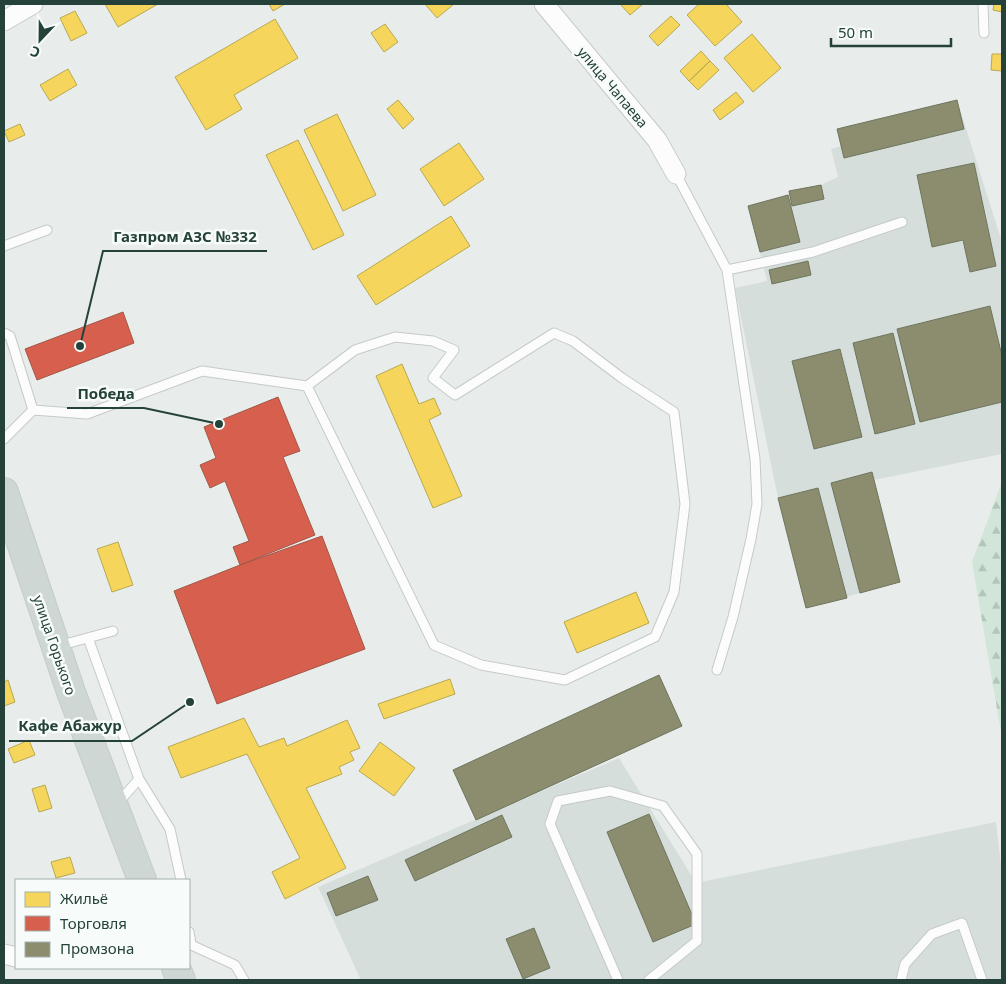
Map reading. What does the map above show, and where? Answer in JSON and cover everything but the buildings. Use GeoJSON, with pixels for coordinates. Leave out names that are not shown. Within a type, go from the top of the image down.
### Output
{"type":"FeatureCollection","features":[{"type":"Feature","properties":{"kind":"main road","name":"улица Горького"},"geometry":{"type":"LineString","coordinates":[[4,492],[71,692],[142,879]]}},
{"type":"Feature","properties":{"kind":"street"},"geometry":{"type":"LineString","coordinates":[[4,21],[33,4]]}},
{"type":"Feature","properties":{"kind":"street","name":"улица Чапаева"},"geometry":{"type":"LineString","coordinates":[[544,4],[657,140],[676,174]]}},
{"type":"Feature","properties":{"kind":"lane"},"geometry":{"type":"LineString","coordinates":[[983,4],[984,33]]}},
{"type":"Feature","properties":{"kind":"lane"},"geometry":{"type":"LineString","coordinates":[[676,174],[727,270],[755,459],[757,504],[751,539],[735,607],[717,670]]}},
{"type":"Feature","properties":{"kind":"lane"},"geometry":{"type":"LineString","coordinates":[[727,270],[813,252],[902,222]]}},
{"type":"Feature","properties":{"kind":"lane"},"geometry":{"type":"LineString","coordinates":[[4,246],[46,230]]}},
{"type":"Feature","properties":{"kind":"lane"},"geometry":{"type":"LineString","coordinates":[[4,333],[10,336],[33,410]]}},
{"type":"Feature","properties":{"kind":"lane"},"geometry":{"type":"LineString","coordinates":[[4,439],[33,410],[87,414],[202,371],[307,386],[355,350],[395,337],[433,341],[454,350],[433,378],[455,395],[554,333],[573,341],[622,378],[674,412],[685,504],[674,592],[654,637],[565,680],[481,665],[434,645],[307,386]]}},
{"type":"Feature","properties":{"kind":"lane"},"geometry":{"type":"LineString","coordinates":[[56,647],[113,632]]}},
{"type":"Feature","properties":{"kind":"lane"},"geometry":{"type":"LineString","coordinates":[[88,638],[139,779],[170,829],[181,879]]}},
{"type":"Feature","properties":{"kind":"lane"},"geometry":{"type":"LineString","coordinates":[[114,807],[139,779]]}},
{"type":"Feature","properties":{"kind":"lane"},"geometry":{"type":"LineString","coordinates":[[618,980],[550,824],[558,801],[610,791],[662,806],[697,854],[698,940],[650,980]]}},
{"type":"Feature","properties":{"kind":"lane"},"geometry":{"type":"LineString","coordinates":[[901,980],[905,964],[932,934],[962,923],[982,980]]}},
{"type":"Feature","properties":{"kind":"lane"},"geometry":{"type":"LineString","coordinates":[[190,944],[236,965],[244,980]]}},
{"type":"Feature","properties":{"kind":"shaded area"},"geometry":{"type":"Polygon","coordinates":[[[957,100],[1002,242],[1002,454],[874,480],[900,582],[806,608],[778,498],[735,288],[767,281],[748,206],[788,196],[789,191],[821,185],[838,177],[831,149],[841,146],[837,129],[957,100]]]}},
{"type":"Feature","properties":{"kind":"shaded area"},"geometry":{"type":"Polygon","coordinates":[[[619,758],[696,883],[996,822],[1002,874],[1002,980],[355,980],[360,978],[318,887],[619,758]]]}},
{"type":"Feature","properties":{"kind":"green space"},"geometry":{"type":"Polygon","coordinates":[[[1002,482],[1002,738],[972,562],[1002,482]]]}},
{"type":"Feature","properties":{"kind":"place","name":"Газпром АЗС №332"},"geometry":{"type":"Point","coordinates":[80,346]}},
{"type":"Feature","properties":{"kind":"place","name":"Победа"},"geometry":{"type":"Point","coordinates":[219,424]}},
{"type":"Feature","properties":{"kind":"place","name":"Кафе Абажур"},"geometry":{"type":"Point","coordinates":[190,702]}}]}
